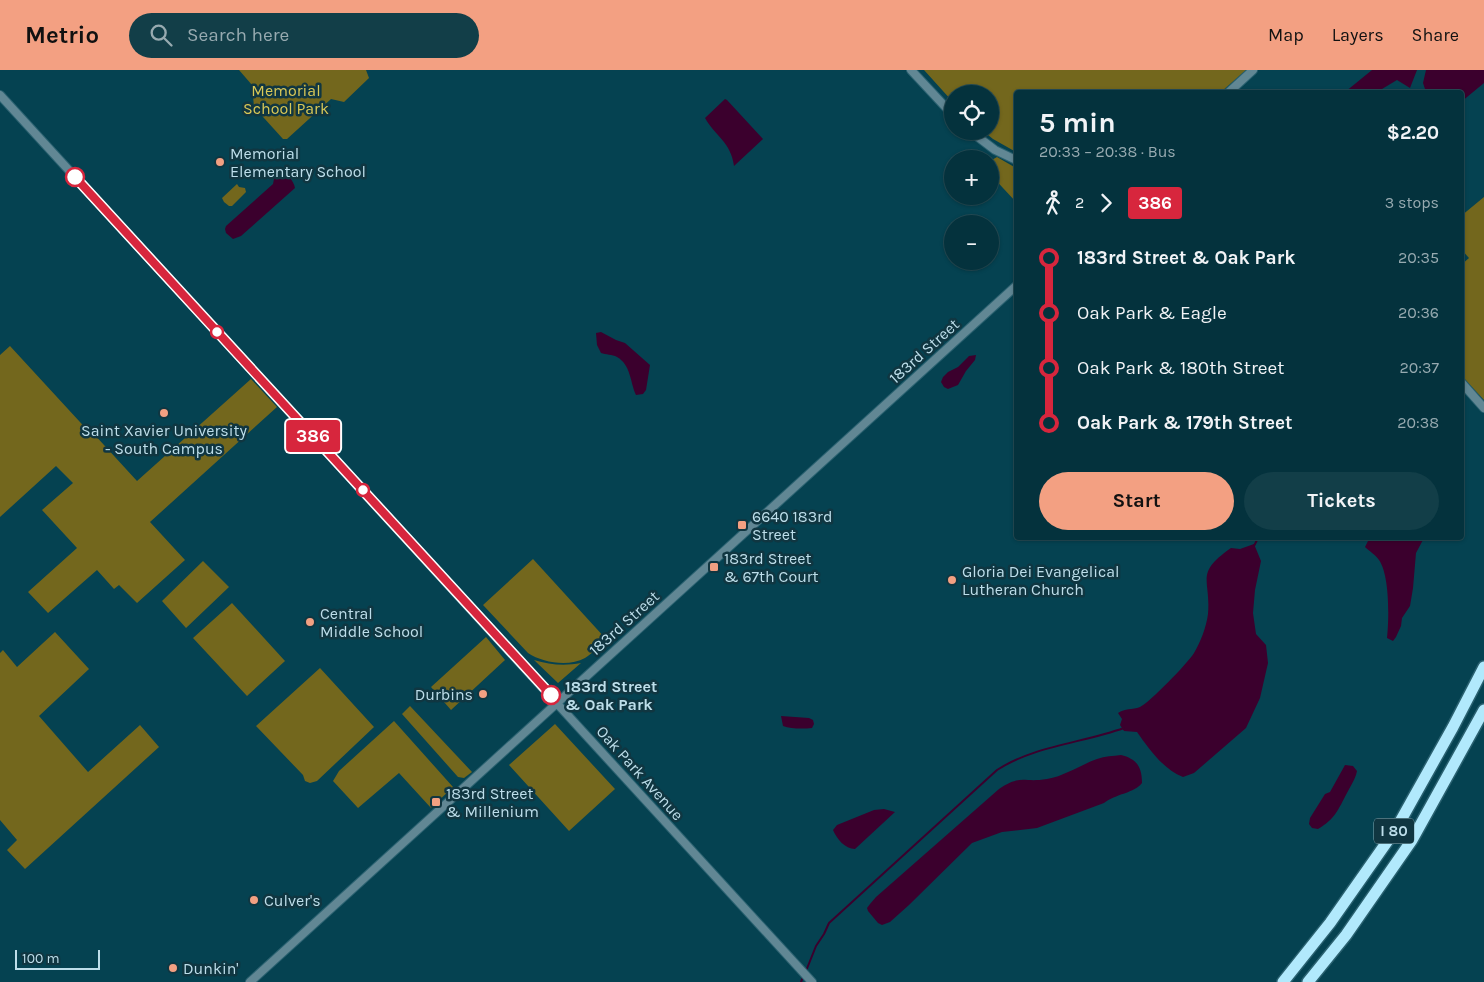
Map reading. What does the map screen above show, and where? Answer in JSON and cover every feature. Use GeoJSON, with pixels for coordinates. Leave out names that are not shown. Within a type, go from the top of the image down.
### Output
{"type":"FeatureCollection","features":[{"type":"Feature","properties":{"kind":"highway","name":"I 80"},"geometry":{"type":"LineString","coordinates":[[1283,982],[1330,923],[1396,829],[1453,728],[1484,667]]}},
{"type":"Feature","properties":{"kind":"highway","name":"I 80"},"geometry":{"type":"LineString","coordinates":[[1308,982],[1346,935],[1412,840],[1484,710]]}},
{"type":"Feature","properties":{"kind":"street"},"geometry":{"type":"LineString","coordinates":[[911,70],[944,105]]}},
{"type":"Feature","properties":{"kind":"street"},"geometry":{"type":"LineString","coordinates":[[1231,90],[1253,70]]}},
{"type":"Feature","properties":{"kind":"street","name":"Oak Park Avenue"},"geometry":{"type":"LineString","coordinates":[[0,95],[558,702],[812,982]]}},
{"type":"Feature","properties":{"kind":"street"},"geometry":{"type":"LineString","coordinates":[[982,140],[995,150],[1014,159]]}},
{"type":"Feature","properties":{"kind":"street","name":"183rd Street"},"geometry":{"type":"LineString","coordinates":[[250,982],[1014,288]]}},
{"type":"Feature","properties":{"kind":"street"},"geometry":{"type":"LineString","coordinates":[[1464,385],[1484,408]]}},
{"type":"Feature","properties":{"kind":"green space","name":"Memorial School Park"},"geometry":{"type":"Polygon","coordinates":[[[239,70],[366,70],[369,78],[344,102],[331,99],[287,139],[283,139],[254,107],[252,85],[239,70]]]}},
{"type":"Feature","properties":{"kind":"green space"},"geometry":{"type":"Polygon","coordinates":[[[924,70],[1246,70],[1223,90],[1014,90],[1014,151],[995,140],[999,140],[999,85],[944,85],[944,92],[924,70]]]}},
{"type":"Feature","properties":{"kind":"green space"},"geometry":{"type":"Polygon","coordinates":[[[999,158],[1014,167],[1014,200],[999,184],[999,158]]]}},
{"type":"Feature","properties":{"kind":"green space"},"geometry":{"type":"Polygon","coordinates":[[[237,184],[239,187],[245,188],[246,192],[232,206],[229,206],[222,198],[237,184]]]}},
{"type":"Feature","properties":{"kind":"green space"},"geometry":{"type":"Polygon","coordinates":[[[1484,197],[1484,400],[1464,378],[1464,262],[1469,258],[1464,252],[1464,214],[1484,197]]]}},
{"type":"Feature","properties":{"kind":"green space"},"geometry":{"type":"Polygon","coordinates":[[[10,346],[137,481],[251,379],[277,407],[150,522],[185,560],[137,603],[119,585],[114,589],[97,570],[48,613],[28,592],[77,548],[42,510],[73,483],[56,466],[0,517],[0,355],[10,346]]]}},
{"type":"Feature","properties":{"kind":"green space"},"geometry":{"type":"Polygon","coordinates":[[[533,559],[606,639],[594,651],[579,661],[556,663],[528,653],[483,605],[533,559]]]}},
{"type":"Feature","properties":{"kind":"green space"},"geometry":{"type":"Polygon","coordinates":[[[203,561],[229,587],[186,628],[162,601],[203,561]]]}},
{"type":"Feature","properties":{"kind":"green space"},"geometry":{"type":"Polygon","coordinates":[[[232,603],[285,661],[247,696],[193,638],[232,603]]]}},
{"type":"Feature","properties":{"kind":"green space"},"geometry":{"type":"Polygon","coordinates":[[[55,632],[89,669],[39,716],[88,772],[140,725],[159,747],[25,869],[7,850],[17,840],[0,820],[0,653],[3,650],[17,667],[55,632]]]}},
{"type":"Feature","properties":{"kind":"green space"},"geometry":{"type":"Polygon","coordinates":[[[486,637],[505,660],[451,710],[431,687],[486,637]]]}},
{"type":"Feature","properties":{"kind":"green space"},"geometry":{"type":"Polygon","coordinates":[[[534,660],[558,664],[581,663],[558,683],[534,660]]]}},
{"type":"Feature","properties":{"kind":"green space"},"geometry":{"type":"Polygon","coordinates":[[[320,668],[374,727],[317,781],[310,783],[305,781],[303,775],[256,726],[320,668]]]}},
{"type":"Feature","properties":{"kind":"green space"},"geometry":{"type":"Polygon","coordinates":[[[410,706],[472,772],[464,778],[458,777],[402,714],[410,706]]]}},
{"type":"Feature","properties":{"kind":"green space"},"geometry":{"type":"Polygon","coordinates":[[[394,721],[453,787],[431,808],[399,773],[358,808],[333,781],[339,771],[394,721]]]}},
{"type":"Feature","properties":{"kind":"green space"},"geometry":{"type":"Polygon","coordinates":[[[555,724],[615,789],[569,831],[509,765],[555,724]]]}},
{"type":"Feature","properties":{"kind":"shaded area"},"geometry":{"type":"Polygon","coordinates":[[[1372,70],[1417,70],[1410,88],[1397,80],[1380,90],[1347,90],[1372,70]]]}},
{"type":"Feature","properties":{"kind":"shaded area"},"geometry":{"type":"Polygon","coordinates":[[[1426,70],[1484,70],[1484,83],[1464,100],[1464,90],[1425,90],[1423,83],[1426,70]]]}},
{"type":"Feature","properties":{"kind":"shaded area"},"geometry":{"type":"Polygon","coordinates":[[[725,99],[763,139],[734,166],[730,151],[705,118],[725,99]]]}},
{"type":"Feature","properties":{"kind":"shaded area"},"geometry":{"type":"Polygon","coordinates":[[[280,170],[289,177],[295,188],[241,236],[233,239],[226,233],[226,226],[273,184],[275,174],[280,170]]]}},
{"type":"Feature","properties":{"kind":"shaded area"},"geometry":{"type":"Polygon","coordinates":[[[601,332],[625,343],[650,365],[646,390],[643,394],[636,395],[628,369],[622,360],[615,356],[601,353],[597,345],[596,333],[601,332]]]}},
{"type":"Feature","properties":{"kind":"shaded area"},"geometry":{"type":"Polygon","coordinates":[[[976,355],[975,360],[958,385],[948,389],[944,387],[941,382],[948,372],[958,367],[969,356],[976,355]]]}},
{"type":"Feature","properties":{"kind":"shaded area"},"geometry":{"type":"Polygon","coordinates":[[[1423,540],[1416,553],[1410,606],[1402,618],[1401,626],[1393,641],[1387,638],[1388,598],[1383,567],[1378,558],[1365,547],[1368,541],[1423,540]]]}},
{"type":"Feature","properties":{"kind":"shaded area"},"geometry":{"type":"Polygon","coordinates":[[[1254,544],[1261,561],[1255,590],[1253,613],[1256,634],[1266,645],[1268,663],[1260,698],[1246,728],[1194,773],[1183,777],[1163,764],[1137,732],[1124,731],[1120,725],[1122,719],[1118,713],[1145,704],[1190,658],[1205,629],[1208,614],[1208,571],[1212,564],[1231,548],[1240,549],[1254,544]]]}},
{"type":"Feature","properties":{"kind":"shaded area"},"geometry":{"type":"Polygon","coordinates":[[[781,716],[809,718],[813,720],[814,724],[812,728],[797,729],[786,727],[783,726],[781,716]]]}},
{"type":"Feature","properties":{"kind":"shaded area"},"geometry":{"type":"Polygon","coordinates":[[[1121,755],[1135,761],[1140,768],[1142,783],[1135,789],[1104,803],[1037,828],[1002,832],[972,843],[890,922],[882,925],[878,923],[868,911],[867,908],[876,897],[1006,784],[1018,780],[1054,778],[1097,759],[1121,755]]]}},
{"type":"Feature","properties":{"kind":"shaded area"},"geometry":{"type":"Polygon","coordinates":[[[1345,765],[1353,766],[1357,771],[1353,782],[1332,818],[1318,829],[1312,828],[1309,824],[1310,818],[1325,794],[1330,792],[1345,765]]]}},
{"type":"Feature","properties":{"kind":"shaded area"},"geometry":{"type":"Polygon","coordinates":[[[884,809],[895,812],[855,849],[851,849],[842,843],[833,830],[837,825],[874,810],[884,809]]]}},
{"type":"Feature","properties":{"kind":"waterway"},"geometry":{"type":"LineString","coordinates":[[1254,546],[1257,540]]}},
{"type":"Feature","properties":{"kind":"waterway"},"geometry":{"type":"LineString","coordinates":[[806,971],[816,946],[829,923],[997,770],[1011,762],[1042,750],[1124,728]]}},
{"type":"Feature","properties":{"kind":"waterway"},"geometry":{"type":"LineString","coordinates":[[801,982],[804,975]]}},
{"type":"Feature","properties":{"kind":"bus line","name":"386"},"geometry":{"type":"LineString","coordinates":[[75,177],[551,695]]}},
{"type":"Feature","properties":{"kind":"place","name":"Memorial Elementary School"},"geometry":{"type":"Point","coordinates":[220,162]}},
{"type":"Feature","properties":{"kind":"place","name":"Saint Xavier University - South Campus"},"geometry":{"type":"Point","coordinates":[164,413]}},
{"type":"Feature","properties":{"kind":"place","name":"6640 183rd Street"},"geometry":{"type":"Point","coordinates":[742,525]}},
{"type":"Feature","properties":{"kind":"place","name":"183rd Street & 67th Court"},"geometry":{"type":"Point","coordinates":[714,567]}},
{"type":"Feature","properties":{"kind":"place","name":"Gloria Dei Evangelical Lutheran Church"},"geometry":{"type":"Point","coordinates":[952,580]}},
{"type":"Feature","properties":{"kind":"place","name":"Central Middle School"},"geometry":{"type":"Point","coordinates":[310,622]}},
{"type":"Feature","properties":{"kind":"place","name":"Durbins"},"geometry":{"type":"Point","coordinates":[483,694]}},
{"type":"Feature","properties":{"kind":"place","name":"183rd Street & Oak Park"},"geometry":{"type":"Point","coordinates":[551,695]}},
{"type":"Feature","properties":{"kind":"place","name":"183rd Street & Millenium"},"geometry":{"type":"Point","coordinates":[436,802]}},
{"type":"Feature","properties":{"kind":"place","name":"Culver's"},"geometry":{"type":"Point","coordinates":[254,900]}},
{"type":"Feature","properties":{"kind":"place","name":"Dunkin'"},"geometry":{"type":"Point","coordinates":[173,968]}}]}
